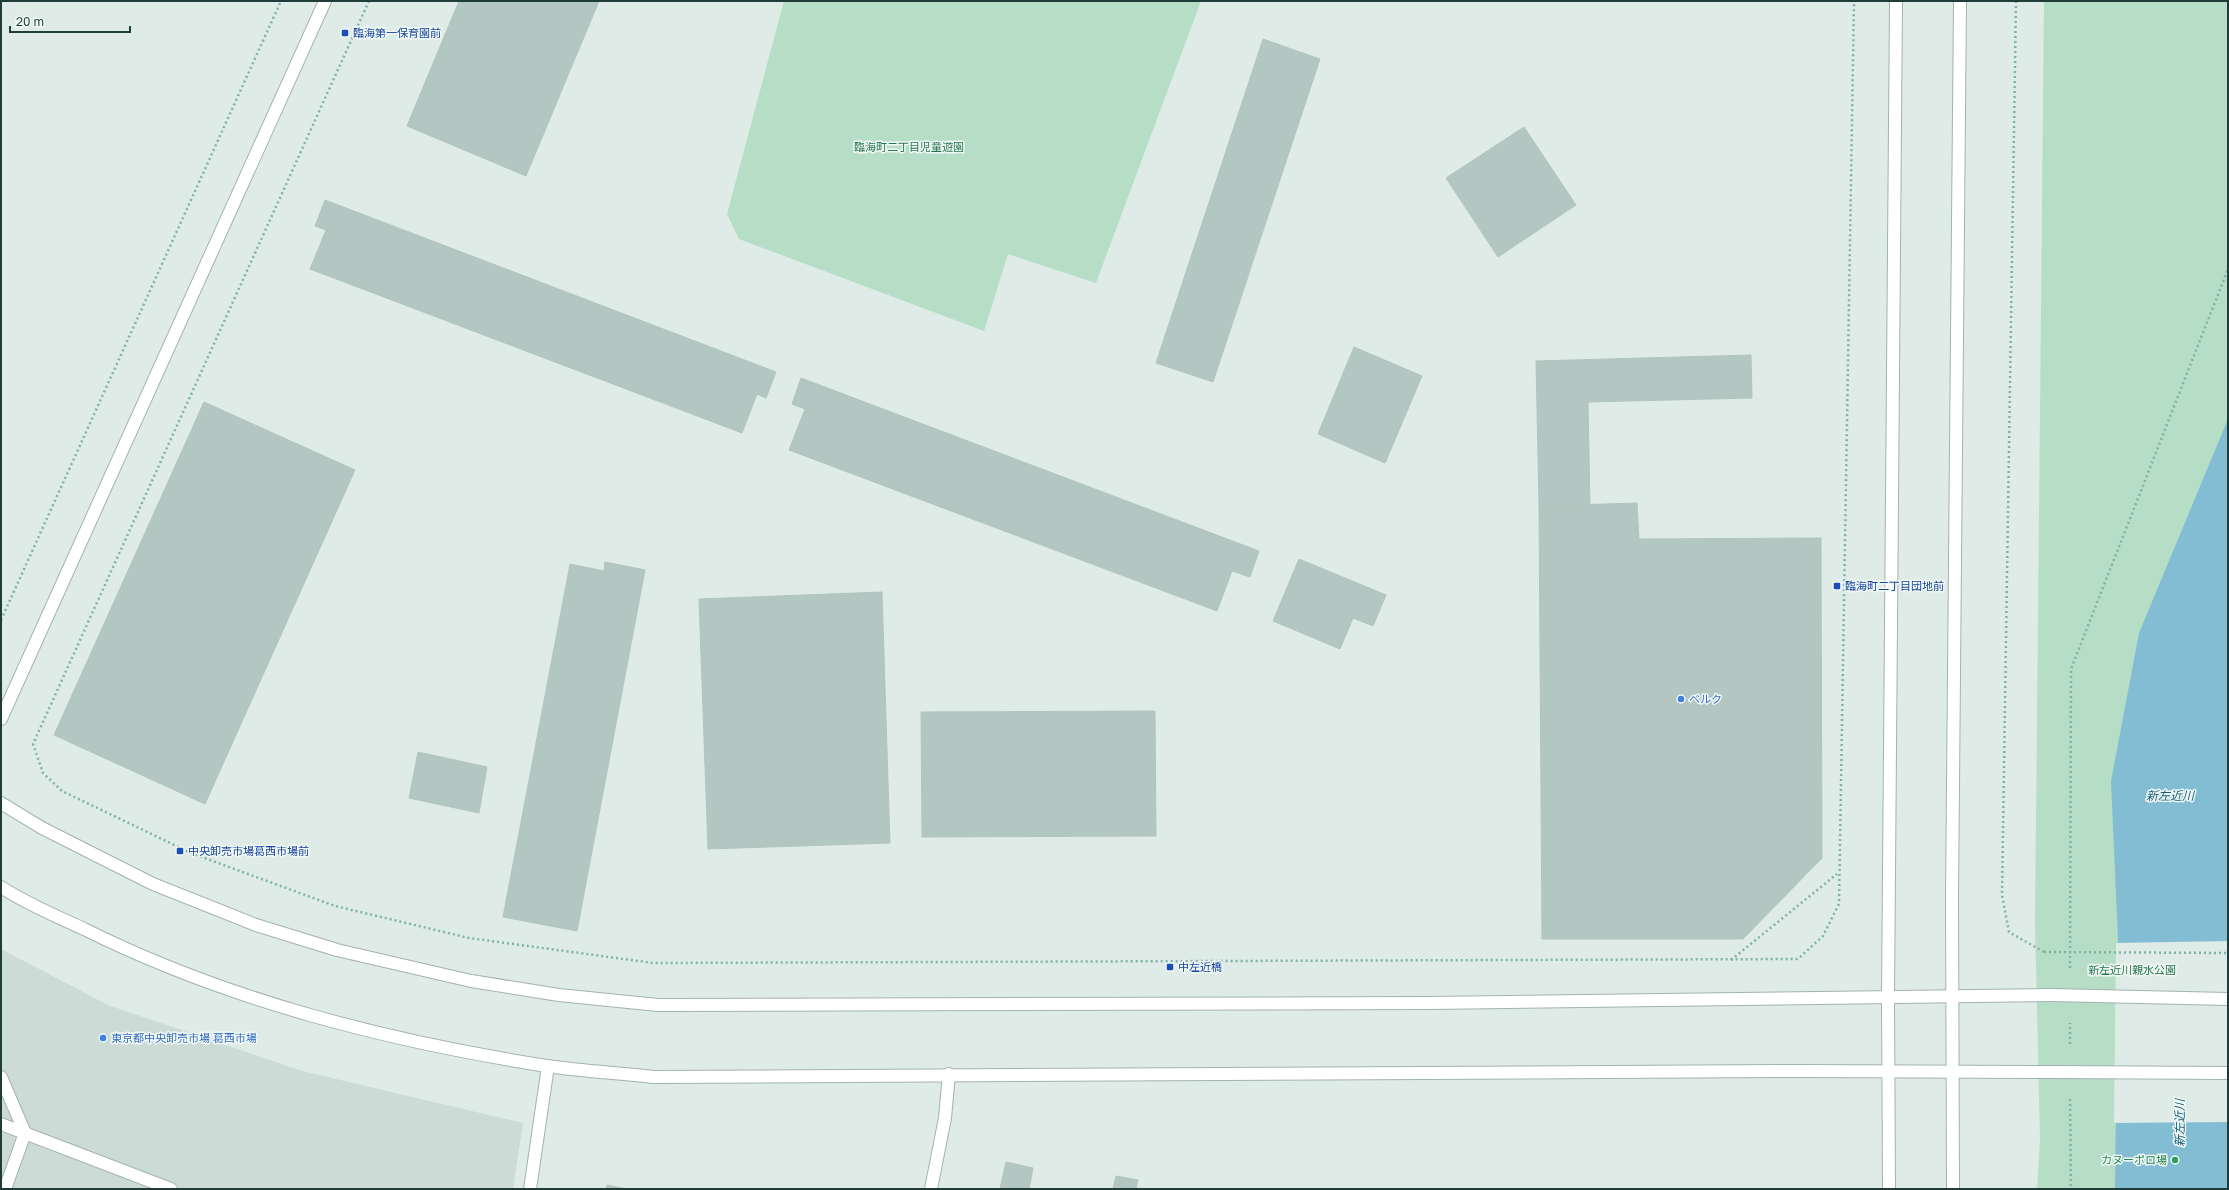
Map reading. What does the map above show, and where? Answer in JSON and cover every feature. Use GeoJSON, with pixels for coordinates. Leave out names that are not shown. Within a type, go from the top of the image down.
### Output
{"type":"FeatureCollection","features":[{"type":"Feature","properties":{"kind":"street"},"geometry":{"type":"LineString","coordinates":[[1,719],[325,1]]}},
{"type":"Feature","properties":{"kind":"street"},"geometry":{"type":"LineString","coordinates":[[1889,1189],[1888,997],[1896,1]]}},
{"type":"Feature","properties":{"kind":"street"},"geometry":{"type":"LineString","coordinates":[[1953,1189],[1952,996],[1960,1]]}},
{"type":"Feature","properties":{"kind":"street"},"geometry":{"type":"LineString","coordinates":[[1,803],[42,828],[153,884],[256,925],[337,950],[471,981],[566,995],[658,1005],[1428,1003],[2052,995],[2228,999]]}},
{"type":"Feature","properties":{"kind":"street"},"geometry":{"type":"LineString","coordinates":[[1,887],[121,948],[234,993],[346,1024],[459,1050],[548,1066],[654,1077],[949,1074],[1889,1071],[2228,1073]]}},
{"type":"Feature","properties":{"kind":"street"},"geometry":{"type":"LineString","coordinates":[[530,1189],[548,1066]]}},
{"type":"Feature","properties":{"kind":"street"},"geometry":{"type":"LineString","coordinates":[[931,1189],[945,1118],[949,1074]]}},
{"type":"Feature","properties":{"kind":"street"},"geometry":{"type":"LineString","coordinates":[[1,1077],[25,1133],[5,1189]]}},
{"type":"Feature","properties":{"kind":"street"},"geometry":{"type":"LineString","coordinates":[[1,1124],[171,1189]]}},
{"type":"Feature","properties":{"kind":"path"},"geometry":{"type":"LineString","coordinates":[[1,620],[281,1]]}},
{"type":"Feature","properties":{"kind":"path"},"geometry":{"type":"LineString","coordinates":[[369,1],[33,744],[43,773],[62,792],[191,853],[335,906],[469,938],[653,963],[1798,959],[1823,936],[1839,904],[1838,874],[1854,1]]}},
{"type":"Feature","properties":{"kind":"path"},"geometry":{"type":"LineString","coordinates":[[2016,1],[2002,895],[2009,932],[2044,952],[2228,953]]}},
{"type":"Feature","properties":{"kind":"path"},"geometry":{"type":"LineString","coordinates":[[2070,970],[2071,669],[2228,269]]}},
{"type":"Feature","properties":{"kind":"path"},"geometry":{"type":"LineString","coordinates":[[1731,960],[1838,874]]}},
{"type":"Feature","properties":{"kind":"path"},"geometry":{"type":"LineString","coordinates":[[2070,1018],[2070,1050]]}},
{"type":"Feature","properties":{"kind":"path"},"geometry":{"type":"LineString","coordinates":[[2070,1097],[2070,1189]]}},
{"type":"Feature","properties":{"kind":"shaded area","name":"東京都中央卸売市場 葛西市場"},"geometry":{"type":"Polygon","coordinates":[[[1,949],[108,1005],[302,1071],[523,1123],[513,1189],[1,1189],[1,949]]]}},
{"type":"Feature","properties":{"kind":"green space","name":"臨海町二丁目児童遊園"},"geometry":{"type":"Polygon","coordinates":[[[784,1],[1201,1],[1096,283],[1008,254],[984,331],[739,239],[727,214],[784,1]]]}},
{"type":"Feature","properties":{"kind":"green space","name":"新左近川親水公園"},"geometry":{"type":"Polygon","coordinates":[[[2044,1],[2228,1],[2228,1189],[2037,1189],[2040,1140],[2035,923],[2044,1]]]}},
{"type":"Feature","properties":{"kind":"water","name":"新左近川"},"geometry":{"type":"Polygon","coordinates":[[[2228,419],[2228,1189],[2115,1189],[2118,940],[2111,781],[2139,633],[2228,419]]]}},
{"type":"Feature","properties":{"kind":"pier"},"geometry":{"type":"Polygon","coordinates":[[[2228,941],[2228,1122],[2114,1123],[2116,943],[2228,941]]]}},
{"type":"Feature","properties":{"kind":"building"},"geometry":{"type":"Polygon","coordinates":[[[459,1],[599,1],[526,176],[407,126],[459,1]]]}},
{"type":"Feature","properties":{"kind":"building"},"geometry":{"type":"Polygon","coordinates":[[[1263,39],[1320,59],[1213,382],[1156,363],[1263,39]]]}},
{"type":"Feature","properties":{"kind":"building"},"geometry":{"type":"Polygon","coordinates":[[[1524,127],[1576,205],[1498,257],[1446,178],[1524,127]]]}},
{"type":"Feature","properties":{"kind":"building"},"geometry":{"type":"Polygon","coordinates":[[[325,200],[776,372],[766,398],[757,394],[742,433],[310,269],[326,230],[315,226],[325,200]]]}},
{"type":"Feature","properties":{"kind":"building"},"geometry":{"type":"Polygon","coordinates":[[[1354,347],[1422,376],[1385,463],[1318,434],[1354,347]]]}},
{"type":"Feature","properties":{"kind":"building"},"geometry":{"type":"Polygon","coordinates":[[[1751,355],[1752,398],[1588,402],[1590,505],[1539,506],[1536,361],[1751,355]]]}},
{"type":"Feature","properties":{"kind":"building"},"geometry":{"type":"Polygon","coordinates":[[[801,378],[1259,551],[1250,577],[1232,571],[1217,611],[789,450],[805,409],[792,404],[801,378]]]}},
{"type":"Feature","properties":{"kind":"building"},"geometry":{"type":"Polygon","coordinates":[[[204,402],[355,470],[205,804],[54,735],[204,402]]]}},
{"type":"Feature","properties":{"kind":"building","name":"ベルク"},"geometry":{"type":"Polygon","coordinates":[[[1637,503],[1639,539],[1821,538],[1822,858],[1743,939],[1542,939],[1539,506],[1637,503]]]}},
{"type":"Feature","properties":{"kind":"building"},"geometry":{"type":"Polygon","coordinates":[[[1299,559],[1386,595],[1373,626],[1353,618],[1340,649],[1273,621],[1299,559]]]}},
{"type":"Feature","properties":{"kind":"building"},"geometry":{"type":"Polygon","coordinates":[[[605,562],[645,570],[577,931],[503,917],[570,564],[604,571],[605,562]]]}},
{"type":"Feature","properties":{"kind":"building"},"geometry":{"type":"Polygon","coordinates":[[[882,592],[890,843],[708,849],[699,599],[882,592]]]}},
{"type":"Feature","properties":{"kind":"building"},"geometry":{"type":"Polygon","coordinates":[[[1155,711],[1156,836],[922,837],[921,712],[1155,711]]]}},
{"type":"Feature","properties":{"kind":"building"},"geometry":{"type":"Polygon","coordinates":[[[418,752],[487,767],[479,813],[409,798],[418,752]]]}},
{"type":"Feature","properties":{"kind":"building"},"geometry":{"type":"Polygon","coordinates":[[[1006,1162],[1033,1168],[1029,1189],[1000,1189],[1006,1162]]]}},
{"type":"Feature","properties":{"kind":"building"},"geometry":{"type":"Polygon","coordinates":[[[1116,1176],[1138,1180],[1136,1189],[1113,1189],[1116,1176]]]}},
{"type":"Feature","properties":{"kind":"building"},"geometry":{"type":"Polygon","coordinates":[[[607,1185],[627,1189],[606,1189],[607,1185]]]}},
{"type":"Feature","properties":{"kind":"place","name":"臨海第一保育園前"},"geometry":{"type":"Point","coordinates":[345,33]}},
{"type":"Feature","properties":{"kind":"place","name":"臨海町二丁目団地前"},"geometry":{"type":"Point","coordinates":[1837,586]}},
{"type":"Feature","properties":{"kind":"place","name":"ベルク"},"geometry":{"type":"Point","coordinates":[1681,699]}},
{"type":"Feature","properties":{"kind":"place","name":"中央卸売市場葛西市場前"},"geometry":{"type":"Point","coordinates":[180,851]}},
{"type":"Feature","properties":{"kind":"place","name":"中左近橋"},"geometry":{"type":"Point","coordinates":[1170,967]}},
{"type":"Feature","properties":{"kind":"place","name":"東京都中央卸売市場 葛西市場"},"geometry":{"type":"Point","coordinates":[103,1038]}},
{"type":"Feature","properties":{"kind":"place","name":"カヌーポロ場"},"geometry":{"type":"Point","coordinates":[2175,1160]}}]}
